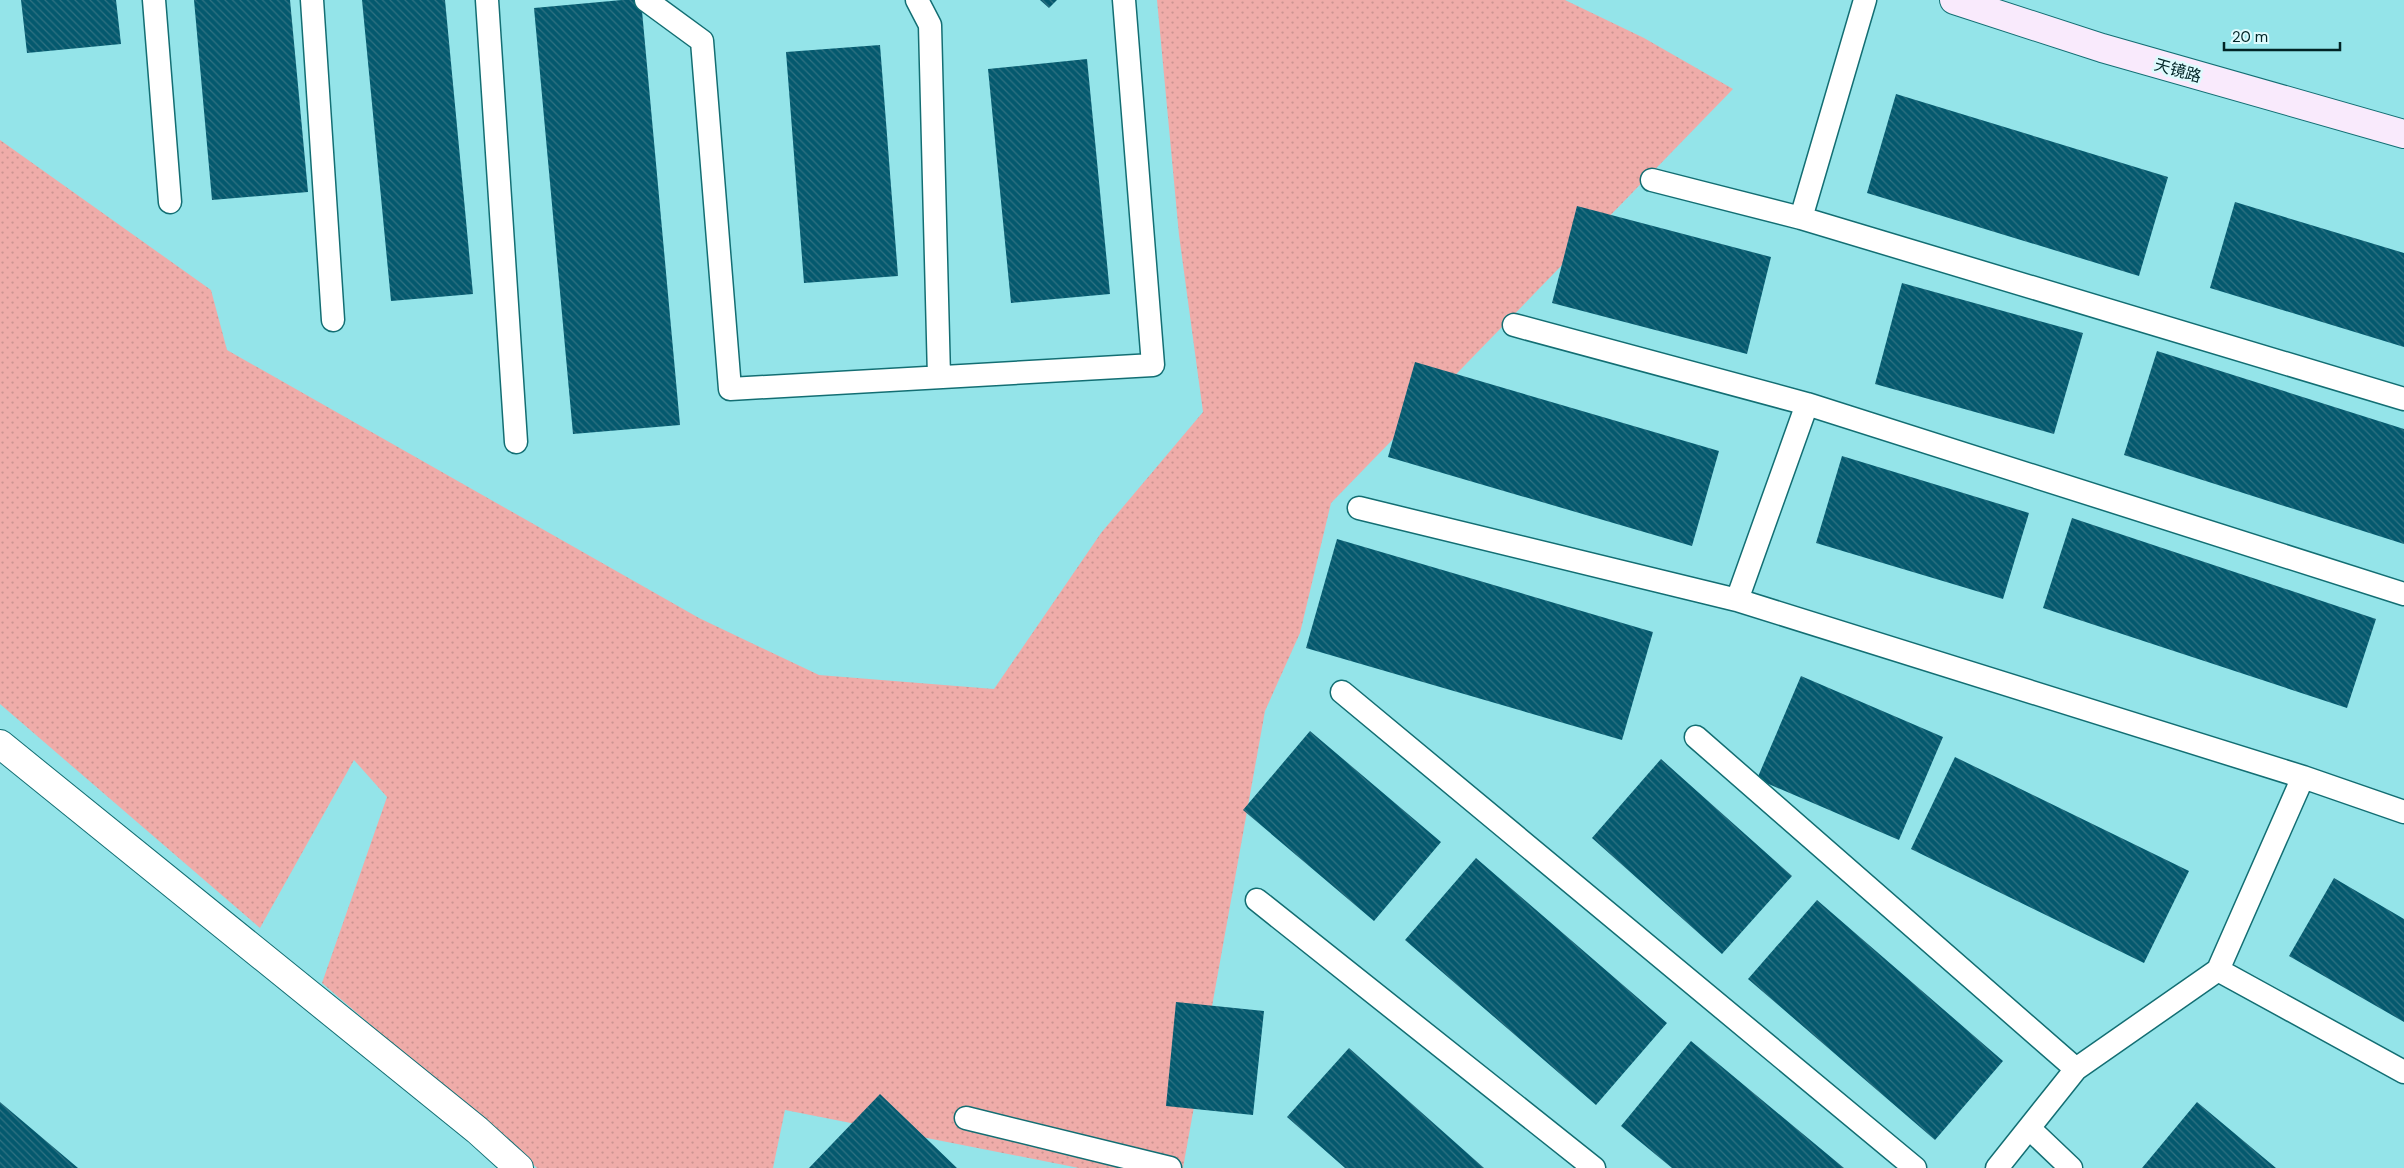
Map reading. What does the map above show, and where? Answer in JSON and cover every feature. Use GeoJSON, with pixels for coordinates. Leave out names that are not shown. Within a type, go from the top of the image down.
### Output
{"type":"FeatureCollection","features":[{"type":"Feature","properties":{"kind":"street","name":"天镜路"},"geometry":{"type":"LineString","coordinates":[[1954,0],[2121,54],[2404,134]]}},
{"type":"Feature","properties":{"kind":"street"},"geometry":{"type":"LineString","coordinates":[[0,744],[477,1130],[519,1168]]}},
{"type":"Feature","properties":{"kind":"lane"},"geometry":{"type":"LineString","coordinates":[[154,0],[170,202]]}},
{"type":"Feature","properties":{"kind":"lane"},"geometry":{"type":"LineString","coordinates":[[312,0],[333,320]]}},
{"type":"Feature","properties":{"kind":"lane"},"geometry":{"type":"LineString","coordinates":[[487,0],[516,442]]}},
{"type":"Feature","properties":{"kind":"lane"},"geometry":{"type":"LineString","coordinates":[[646,0],[702,41],[730,389],[1153,365],[1124,0]]}},
{"type":"Feature","properties":{"kind":"lane"},"geometry":{"type":"LineString","coordinates":[[917,0],[930,25],[939,377]]}},
{"type":"Feature","properties":{"kind":"lane"},"geometry":{"type":"LineString","coordinates":[[1801,218],[1865,0]]}},
{"type":"Feature","properties":{"kind":"lane"},"geometry":{"type":"LineString","coordinates":[[1652,180],[1801,218],[2404,399]]}},
{"type":"Feature","properties":{"kind":"lane"},"geometry":{"type":"LineString","coordinates":[[1514,325],[1807,404],[2404,594]]}},
{"type":"Feature","properties":{"kind":"lane"},"geometry":{"type":"LineString","coordinates":[[1737,600],[1807,404]]}},
{"type":"Feature","properties":{"kind":"lane"},"geometry":{"type":"LineString","coordinates":[[1359,508],[1737,600],[2303,777],[2404,812]]}},
{"type":"Feature","properties":{"kind":"lane"},"geometry":{"type":"LineString","coordinates":[[1342,692],[1915,1168]]}},
{"type":"Feature","properties":{"kind":"lane"},"geometry":{"type":"LineString","coordinates":[[1696,737],[2076,1069]]}},
{"type":"Feature","properties":{"kind":"lane"},"geometry":{"type":"LineString","coordinates":[[1997,1168],[2076,1069],[2218,970],[2303,777]]}},
{"type":"Feature","properties":{"kind":"lane"},"geometry":{"type":"LineString","coordinates":[[1257,900],[1594,1168]]}},
{"type":"Feature","properties":{"kind":"lane"},"geometry":{"type":"LineString","coordinates":[[2218,970],[2404,1072]]}},
{"type":"Feature","properties":{"kind":"lane"},"geometry":{"type":"LineString","coordinates":[[966,1118],[1170,1168]]}},
{"type":"Feature","properties":{"kind":"lane"},"geometry":{"type":"LineString","coordinates":[[2030,1129],[2071,1168]]}},
{"type":"Feature","properties":{"kind":"shaded area"},"geometry":{"type":"Polygon","coordinates":[[[1157,0],[1565,0],[1644,38],[1733,89],[1331,503],[1300,633],[1265,711],[1183,1168],[1079,1168],[785,1110],[773,1168],[537,1168],[322,983],[387,797],[354,760],[260,928],[0,704],[0,140],[211,290],[227,350],[699,618],[819,675],[994,689],[1101,533],[1203,412],[1179,235],[1157,0]]]}},
{"type":"Feature","properties":{"kind":"building"},"geometry":{"type":"Polygon","coordinates":[[[21,0],[116,0],[121,44],[27,53],[21,0]]]}},
{"type":"Feature","properties":{"kind":"building"},"geometry":{"type":"Polygon","coordinates":[[[194,0],[290,0],[308,192],[212,200],[194,0]]]}},
{"type":"Feature","properties":{"kind":"building"},"geometry":{"type":"Polygon","coordinates":[[[362,0],[445,0],[473,294],[391,301],[362,0]]]}},
{"type":"Feature","properties":{"kind":"building"},"geometry":{"type":"Polygon","coordinates":[[[641,0],[680,425],[573,434],[534,8],[641,0]]]}},
{"type":"Feature","properties":{"kind":"building"},"geometry":{"type":"Polygon","coordinates":[[[1040,0],[1057,0],[1049,8],[1040,0]]]}},
{"type":"Feature","properties":{"kind":"building"},"geometry":{"type":"Polygon","coordinates":[[[880,45],[898,276],[804,283],[786,52],[880,45]]]}},
{"type":"Feature","properties":{"kind":"building"},"geometry":{"type":"Polygon","coordinates":[[[1087,59],[1110,294],[1011,303],[988,69],[1087,59]]]}},
{"type":"Feature","properties":{"kind":"building"},"geometry":{"type":"Polygon","coordinates":[[[1896,94],[2168,177],[2139,276],[1867,193],[1896,94]]]}},
{"type":"Feature","properties":{"kind":"building"},"geometry":{"type":"Polygon","coordinates":[[[2235,202],[2404,253],[2404,347],[2210,288],[2235,202]]]}},
{"type":"Feature","properties":{"kind":"building"},"geometry":{"type":"Polygon","coordinates":[[[1577,206],[1771,257],[1747,354],[1552,303],[1577,206]]]}},
{"type":"Feature","properties":{"kind":"building"},"geometry":{"type":"Polygon","coordinates":[[[1902,283],[2083,333],[2054,434],[1875,384],[1902,283]]]}},
{"type":"Feature","properties":{"kind":"building"},"geometry":{"type":"Polygon","coordinates":[[[2157,351],[2404,429],[2404,544],[2124,455],[2157,351]]]}},
{"type":"Feature","properties":{"kind":"building"},"geometry":{"type":"Polygon","coordinates":[[[1415,362],[1719,451],[1692,546],[1388,457],[1415,362]]]}},
{"type":"Feature","properties":{"kind":"building"},"geometry":{"type":"Polygon","coordinates":[[[1842,456],[2029,513],[2003,599],[1816,543],[1842,456]]]}},
{"type":"Feature","properties":{"kind":"building"},"geometry":{"type":"Polygon","coordinates":[[[2072,518],[2376,619],[2347,708],[2043,608],[2072,518]]]}},
{"type":"Feature","properties":{"kind":"building"},"geometry":{"type":"Polygon","coordinates":[[[1337,539],[1653,632],[1622,740],[1306,648],[1337,539]]]}},
{"type":"Feature","properties":{"kind":"building"},"geometry":{"type":"Polygon","coordinates":[[[1801,676],[1943,737],[1899,840],[1757,779],[1801,676]]]}},
{"type":"Feature","properties":{"kind":"building"},"geometry":{"type":"Polygon","coordinates":[[[1310,731],[1441,842],[1374,921],[1243,810],[1310,731]]]}},
{"type":"Feature","properties":{"kind":"building"},"geometry":{"type":"Polygon","coordinates":[[[1955,757],[2189,871],[2144,963],[1911,849],[1955,757]]]}},
{"type":"Feature","properties":{"kind":"building"},"geometry":{"type":"Polygon","coordinates":[[[1661,759],[1792,876],[1722,954],[1592,838],[1661,759]]]}},
{"type":"Feature","properties":{"kind":"building"},"geometry":{"type":"Polygon","coordinates":[[[1476,858],[1667,1023],[1596,1105],[1405,940],[1476,858]]]}},
{"type":"Feature","properties":{"kind":"building"},"geometry":{"type":"Polygon","coordinates":[[[2334,878],[2404,919],[2404,1022],[2289,956],[2334,878]]]}},
{"type":"Feature","properties":{"kind":"building"},"geometry":{"type":"Polygon","coordinates":[[[1817,900],[2003,1061],[1935,1140],[1748,979],[1817,900]]]}},
{"type":"Feature","properties":{"kind":"building"},"geometry":{"type":"Polygon","coordinates":[[[1176,1002],[1264,1011],[1253,1115],[1166,1106],[1176,1002]]]}},
{"type":"Feature","properties":{"kind":"building"},"geometry":{"type":"Polygon","coordinates":[[[1691,1041],[1844,1168],[1672,1168],[1621,1126],[1691,1041]]]}},
{"type":"Feature","properties":{"kind":"building"},"geometry":{"type":"Polygon","coordinates":[[[1349,1048],[1484,1168],[1345,1168],[1287,1117],[1349,1048]]]}},
{"type":"Feature","properties":{"kind":"building"},"geometry":{"type":"Polygon","coordinates":[[[880,1094],[957,1168],[809,1168],[880,1094]]]}},
{"type":"Feature","properties":{"kind":"building"},"geometry":{"type":"Polygon","coordinates":[[[0,1102],[78,1168],[0,1168],[0,1102]]]}},
{"type":"Feature","properties":{"kind":"building"},"geometry":{"type":"Polygon","coordinates":[[[2197,1102],[2276,1168],[2142,1168],[2197,1102]]]}}]}
